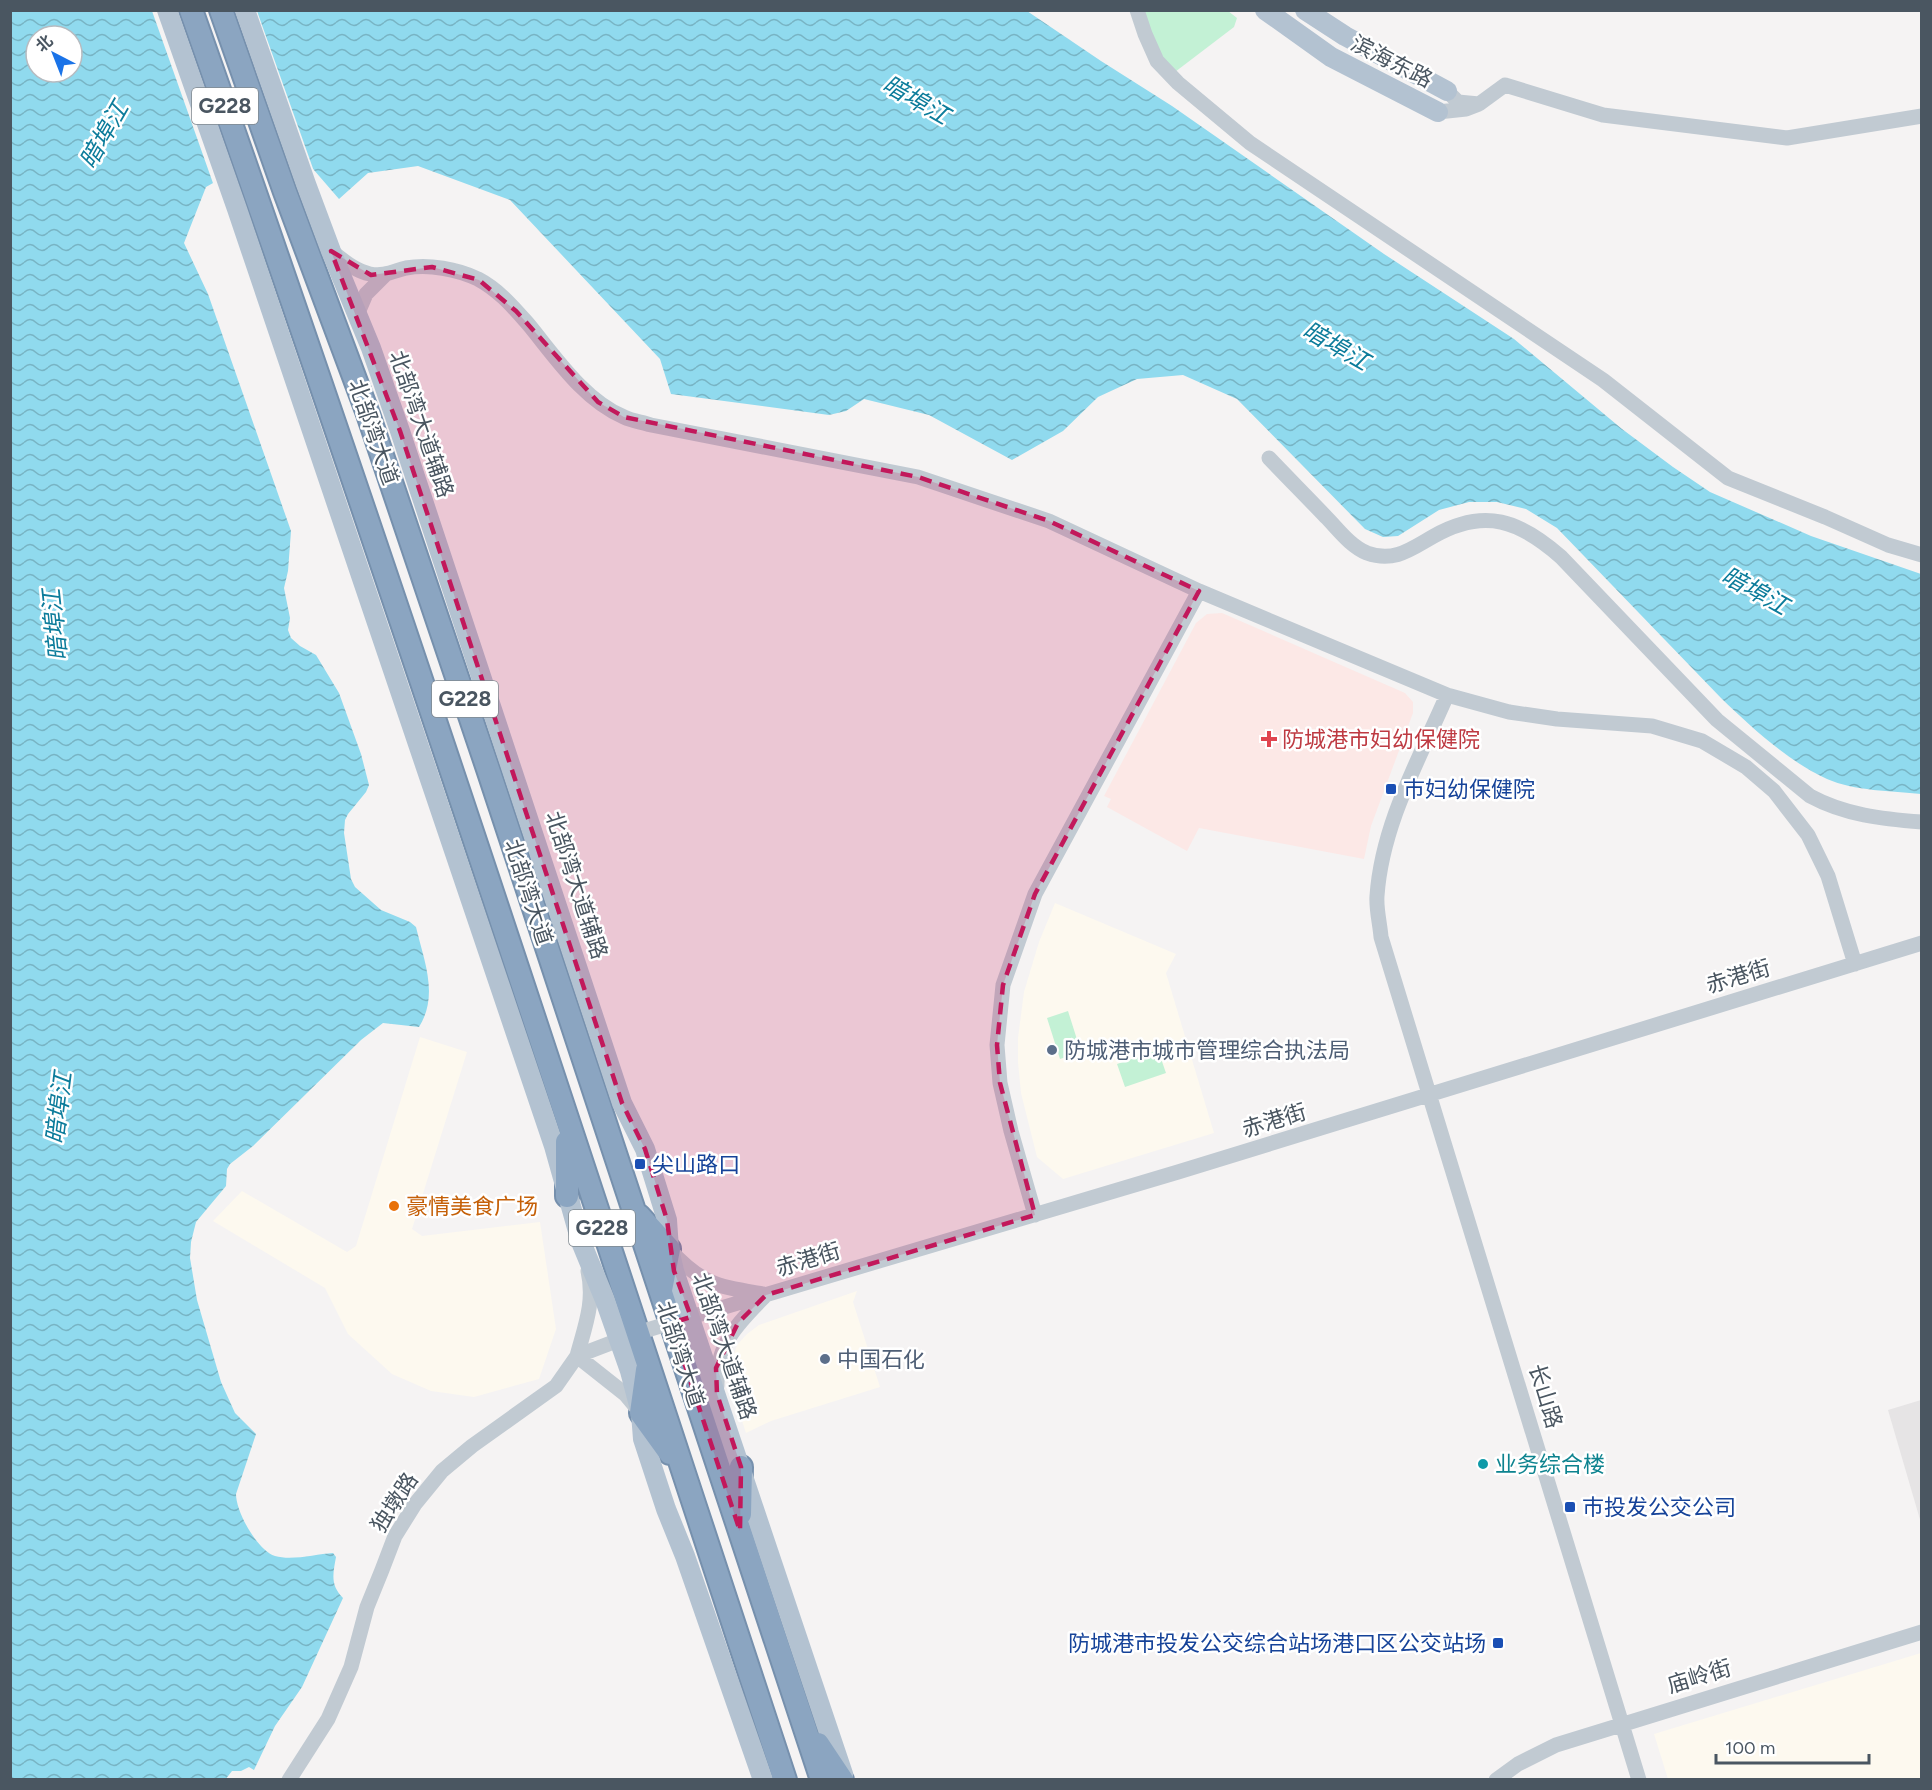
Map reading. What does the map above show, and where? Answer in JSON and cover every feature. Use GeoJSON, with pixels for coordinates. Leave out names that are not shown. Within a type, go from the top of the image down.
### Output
{"type":"FeatureCollection","features":[{"type":"Feature","properties":{"kind":"highway","name":"北部湾大道"},"geometry":{"type":"LineString","coordinates":[[191,10],[258,201],[568,1123],[628,1336],[648,1365],[784,1779]]}},
{"type":"Feature","properties":{"kind":"highway","name":"北部湾大道"},"geometry":{"type":"LineString","coordinates":[[221,10],[296,188],[661,1293],[681,1320],[740,1531],[822,1779]]}},
{"type":"Feature","properties":{"kind":"highway"},"geometry":{"type":"LineString","coordinates":[[567,1196],[568,1123]]}},
{"type":"Feature","properties":{"kind":"highway"},"geometry":{"type":"LineString","coordinates":[[634,1211],[669,1249],[661,1293]]}},
{"type":"Feature","properties":{"kind":"highway"},"geometry":{"type":"LineString","coordinates":[[648,1365],[641,1413],[682,1470]]}},
{"type":"Feature","properties":{"kind":"highway"},"geometry":{"type":"LineString","coordinates":[[740,1531],[741,1467]]}},
{"type":"Feature","properties":{"kind":"highway"},"geometry":{"type":"LineString","coordinates":[[802,1720],[844,1779]]}},
{"type":"Feature","properties":{"kind":"highway"},"geometry":{"type":"LineString","coordinates":[[765,1779],[767,1726]]}},
{"type":"Feature","properties":{"kind":"main road"},"geometry":{"type":"LineString","coordinates":[[167,10],[237,209],[554,1146],[581,1242],[628,1336],[643,1439],[666,1509],[765,1779]]}},
{"type":"Feature","properties":{"kind":"main road","name":"北部湾大道辅路"},"geometry":{"type":"LineString","coordinates":[[245,10],[296,188],[331,251],[371,348],[404,441],[622,1103],[645,1149],[667,1220],[669,1249],[681,1320],[717,1394],[844,1779]]}},
{"type":"Feature","properties":{"kind":"main road","name":"滨海东路"},"geometry":{"type":"LineString","coordinates":[[1265,10],[1332,57],[1438,112]]}},
{"type":"Feature","properties":{"kind":"main road","name":"滨海东路"},"geometry":{"type":"LineString","coordinates":[[1305,10],[1345,36],[1447,91]]}},
{"type":"Feature","properties":{"kind":"street"},"geometry":{"type":"LineString","coordinates":[[1137,10],[1157,61],[1178,83],[1250,142],[1603,380],[1728,478],[1888,545],[1922,555]]}},
{"type":"Feature","properties":{"kind":"street"},"geometry":{"type":"LineString","coordinates":[[1438,112],[1466,109],[1479,104],[1504,85],[1604,115],[1787,138],[1922,116]]}},
{"type":"Feature","properties":{"kind":"street"},"geometry":{"type":"LineString","coordinates":[[1447,91],[1458,102],[1479,104]]}},
{"type":"Feature","properties":{"kind":"street"},"geometry":{"type":"LineString","coordinates":[[331,251],[371,275],[385,275],[407,268],[432,267],[457,271],[479,280],[500,294],[598,402],[624,417],[651,425],[918,477],[1049,521],[1199,591],[1447,695],[1509,712],[1557,719],[1652,726],[1702,741],[1746,767],[1774,791],[1808,835],[1828,876],[1856,964]]}},
{"type":"Feature","properties":{"kind":"street"},"geometry":{"type":"LineString","coordinates":[[357,315],[366,294],[385,275]]}},
{"type":"Feature","properties":{"kind":"street"},"geometry":{"type":"LineString","coordinates":[[1269,458],[1355,546],[1380,556],[1395,556],[1411,550],[1454,525],[1479,519],[1498,520],[1520,527],[1541,540],[1561,557],[1717,720],[1810,796],[1827,806],[1846,812],[1881,819],[1922,822]]}},
{"type":"Feature","properties":{"kind":"street"},"geometry":{"type":"LineString","coordinates":[[1035,1215],[1000,1083],[997,1045],[1003,985],[1035,894],[1199,591]]}},
{"type":"Feature","properties":{"kind":"street","name":"长山路"},"geometry":{"type":"LineString","coordinates":[[1447,695],[1392,820],[1383,857],[1377,898],[1381,937],[1639,1779]]}},
{"type":"Feature","properties":{"kind":"street","name":"赤港街"},"geometry":{"type":"LineString","coordinates":[[628,1336],[1431,1095],[1922,943]]}},
{"type":"Feature","properties":{"kind":"street"},"geometry":{"type":"LineString","coordinates":[[577,1356],[590,1309],[591,1285],[581,1242]]}},
{"type":"Feature","properties":{"kind":"street"},"geometry":{"type":"LineString","coordinates":[[669,1249],[698,1276],[719,1287],[766,1295]]}},
{"type":"Feature","properties":{"kind":"street"},"geometry":{"type":"LineString","coordinates":[[717,1394],[716,1368],[722,1349],[738,1323],[766,1295]]}},
{"type":"Feature","properties":{"kind":"street"},"geometry":{"type":"LineString","coordinates":[[577,1356],[628,1336]]}},
{"type":"Feature","properties":{"kind":"street"},"geometry":{"type":"LineString","coordinates":[[577,1356],[625,1394],[641,1413]]}},
{"type":"Feature","properties":{"kind":"street","name":"独墩路"},"geometry":{"type":"LineString","coordinates":[[289,1779],[328,1719],[351,1667],[367,1607],[395,1536],[415,1504],[442,1471],[464,1452],[556,1386],[577,1356]]}},
{"type":"Feature","properties":{"kind":"street","name":"庙岭街"},"geometry":{"type":"LineString","coordinates":[[1496,1779],[1518,1764],[1556,1745],[1922,1632]]}},
{"type":"Feature","properties":{"kind":"highlighted area"},"geometry":{"type":"Polygon","coordinates":[[[331,251],[371,275],[432,267],[479,280],[516,311],[598,402],[624,417],[918,477],[1049,521],[1199,591],[1035,894],[1003,985],[997,1045],[1000,1083],[1035,1215],[766,1295],[738,1323],[716,1368],[717,1394],[741,1467],[740,1531],[671,1323],[691,1317],[674,1271],[667,1220],[645,1149],[622,1103],[400,431],[331,251]]]}},
{"type":"Feature","properties":{"kind":"shaded area","name":"防城港市妇幼保健院"},"geometry":{"type":"Polygon","coordinates":[[[1222,613],[1405,693],[1413,702],[1413,713],[1371,826],[1364,859],[1199,828],[1187,851],[1107,807],[1111,799],[1104,796],[1196,623],[1207,614],[1222,613]]]}},
{"type":"Feature","properties":{"kind":"shaded area"},"geometry":{"type":"Polygon","coordinates":[[[1055,903],[1176,954],[1166,973],[1214,1133],[1063,1179],[1037,1157],[1021,1093],[1018,1038],[1024,992],[1039,942],[1055,903]]]}},
{"type":"Feature","properties":{"kind":"shaded area","name":"豪情美食广场"},"geometry":{"type":"Polygon","coordinates":[[[420,1037],[467,1052],[412,1229],[422,1236],[540,1222],[556,1329],[539,1379],[474,1397],[431,1391],[392,1374],[348,1334],[325,1288],[213,1221],[242,1191],[347,1252],[356,1246],[420,1037]]]}},
{"type":"Feature","properties":{"kind":"shaded area"},"geometry":{"type":"Polygon","coordinates":[[[857,1291],[853,1302],[880,1387],[771,1421],[746,1433],[730,1384],[729,1370],[737,1345],[759,1325],[857,1291]]]}},
{"type":"Feature","properties":{"kind":"shaded area"},"geometry":{"type":"Polygon","coordinates":[[[1922,1400],[1921,1523],[1888,1410],[1922,1400]]]}},
{"type":"Feature","properties":{"kind":"shaded area"},"geometry":{"type":"Polygon","coordinates":[[[1921,1653],[1921,1779],[1668,1779],[1654,1734],[1921,1653]]]}},
{"type":"Feature","properties":{"kind":"green space"},"geometry":{"type":"Polygon","coordinates":[[[1139,11],[1228,11],[1237,18],[1234,27],[1171,75],[1139,11]]]}},
{"type":"Feature","properties":{"kind":"green space"},"geometry":{"type":"Polygon","coordinates":[[[1068,1011],[1081,1052],[1060,1059],[1047,1018],[1068,1011]]]}},
{"type":"Feature","properties":{"kind":"green space"},"geometry":{"type":"Polygon","coordinates":[[[1158,1050],[1166,1073],[1125,1087],[1117,1064],[1158,1050]]]}},
{"type":"Feature","properties":{"kind":"water","name":"暗埠江"},"geometry":{"type":"Polygon","coordinates":[[[11,11],[1027,11],[1172,106],[1384,254],[1514,339],[1622,429],[1710,492],[1811,536],[1921,574],[1921,794],[1849,786],[1813,772],[1785,754],[1758,732],[1721,698],[1557,528],[1526,509],[1497,502],[1469,502],[1439,510],[1398,536],[1383,537],[1365,529],[1237,399],[1183,375],[1137,379],[1098,397],[1063,431],[1012,460],[929,415],[864,399],[846,411],[829,415],[671,394],[660,359],[510,200],[418,166],[368,173],[339,199],[307,162],[273,149],[206,187],[184,243],[208,294],[291,531],[288,571],[284,588],[290,618],[288,630],[291,638],[316,655],[339,693],[361,754],[369,785],[345,820],[344,833],[351,879],[355,887],[381,910],[410,922],[416,927],[426,965],[429,990],[425,1015],[419,1027],[383,1023],[361,1040],[253,1146],[230,1164],[227,1169],[226,1186],[196,1222],[190,1258],[197,1300],[221,1382],[235,1413],[256,1434],[236,1494],[240,1510],[249,1530],[261,1546],[275,1556],[296,1558],[333,1553],[336,1557],[334,1584],[343,1598],[302,1687],[275,1726],[254,1770],[249,1767],[241,1771],[232,1771],[225,1780],[11,1780],[11,11]]]}},
{"type":"Feature","properties":{"kind":"pier"},"geometry":{"type":"Polygon","coordinates":[[[152,11],[257,11],[316,177],[305,164],[274,152],[214,186],[152,11]]]}},
{"type":"Feature","properties":{"kind":"place","name":"防城港市妇幼保健院"},"geometry":{"type":"Point","coordinates":[1269,739]}},
{"type":"Feature","properties":{"kind":"place","name":"巿妇幼保健院"},"geometry":{"type":"Point","coordinates":[1391,789]}},
{"type":"Feature","properties":{"kind":"place","name":"防城港市城市管理综合执法局"},"geometry":{"type":"Point","coordinates":[1052,1050]}},
{"type":"Feature","properties":{"kind":"place","name":"尖山路口"},"geometry":{"type":"Point","coordinates":[640,1164]}},
{"type":"Feature","properties":{"kind":"place","name":"豪情美食广场"},"geometry":{"type":"Point","coordinates":[394,1206]}},
{"type":"Feature","properties":{"kind":"place","name":"中国石化"},"geometry":{"type":"Point","coordinates":[825,1359]}},
{"type":"Feature","properties":{"kind":"place","name":"业务综合楼"},"geometry":{"type":"Point","coordinates":[1483,1464]}},
{"type":"Feature","properties":{"kind":"place","name":"巿投发公交公司"},"geometry":{"type":"Point","coordinates":[1570,1507]}},
{"type":"Feature","properties":{"kind":"place","name":"防城港市投发公交综合站场港口区公交站场"},"geometry":{"type":"Point","coordinates":[1498,1643]}}]}
